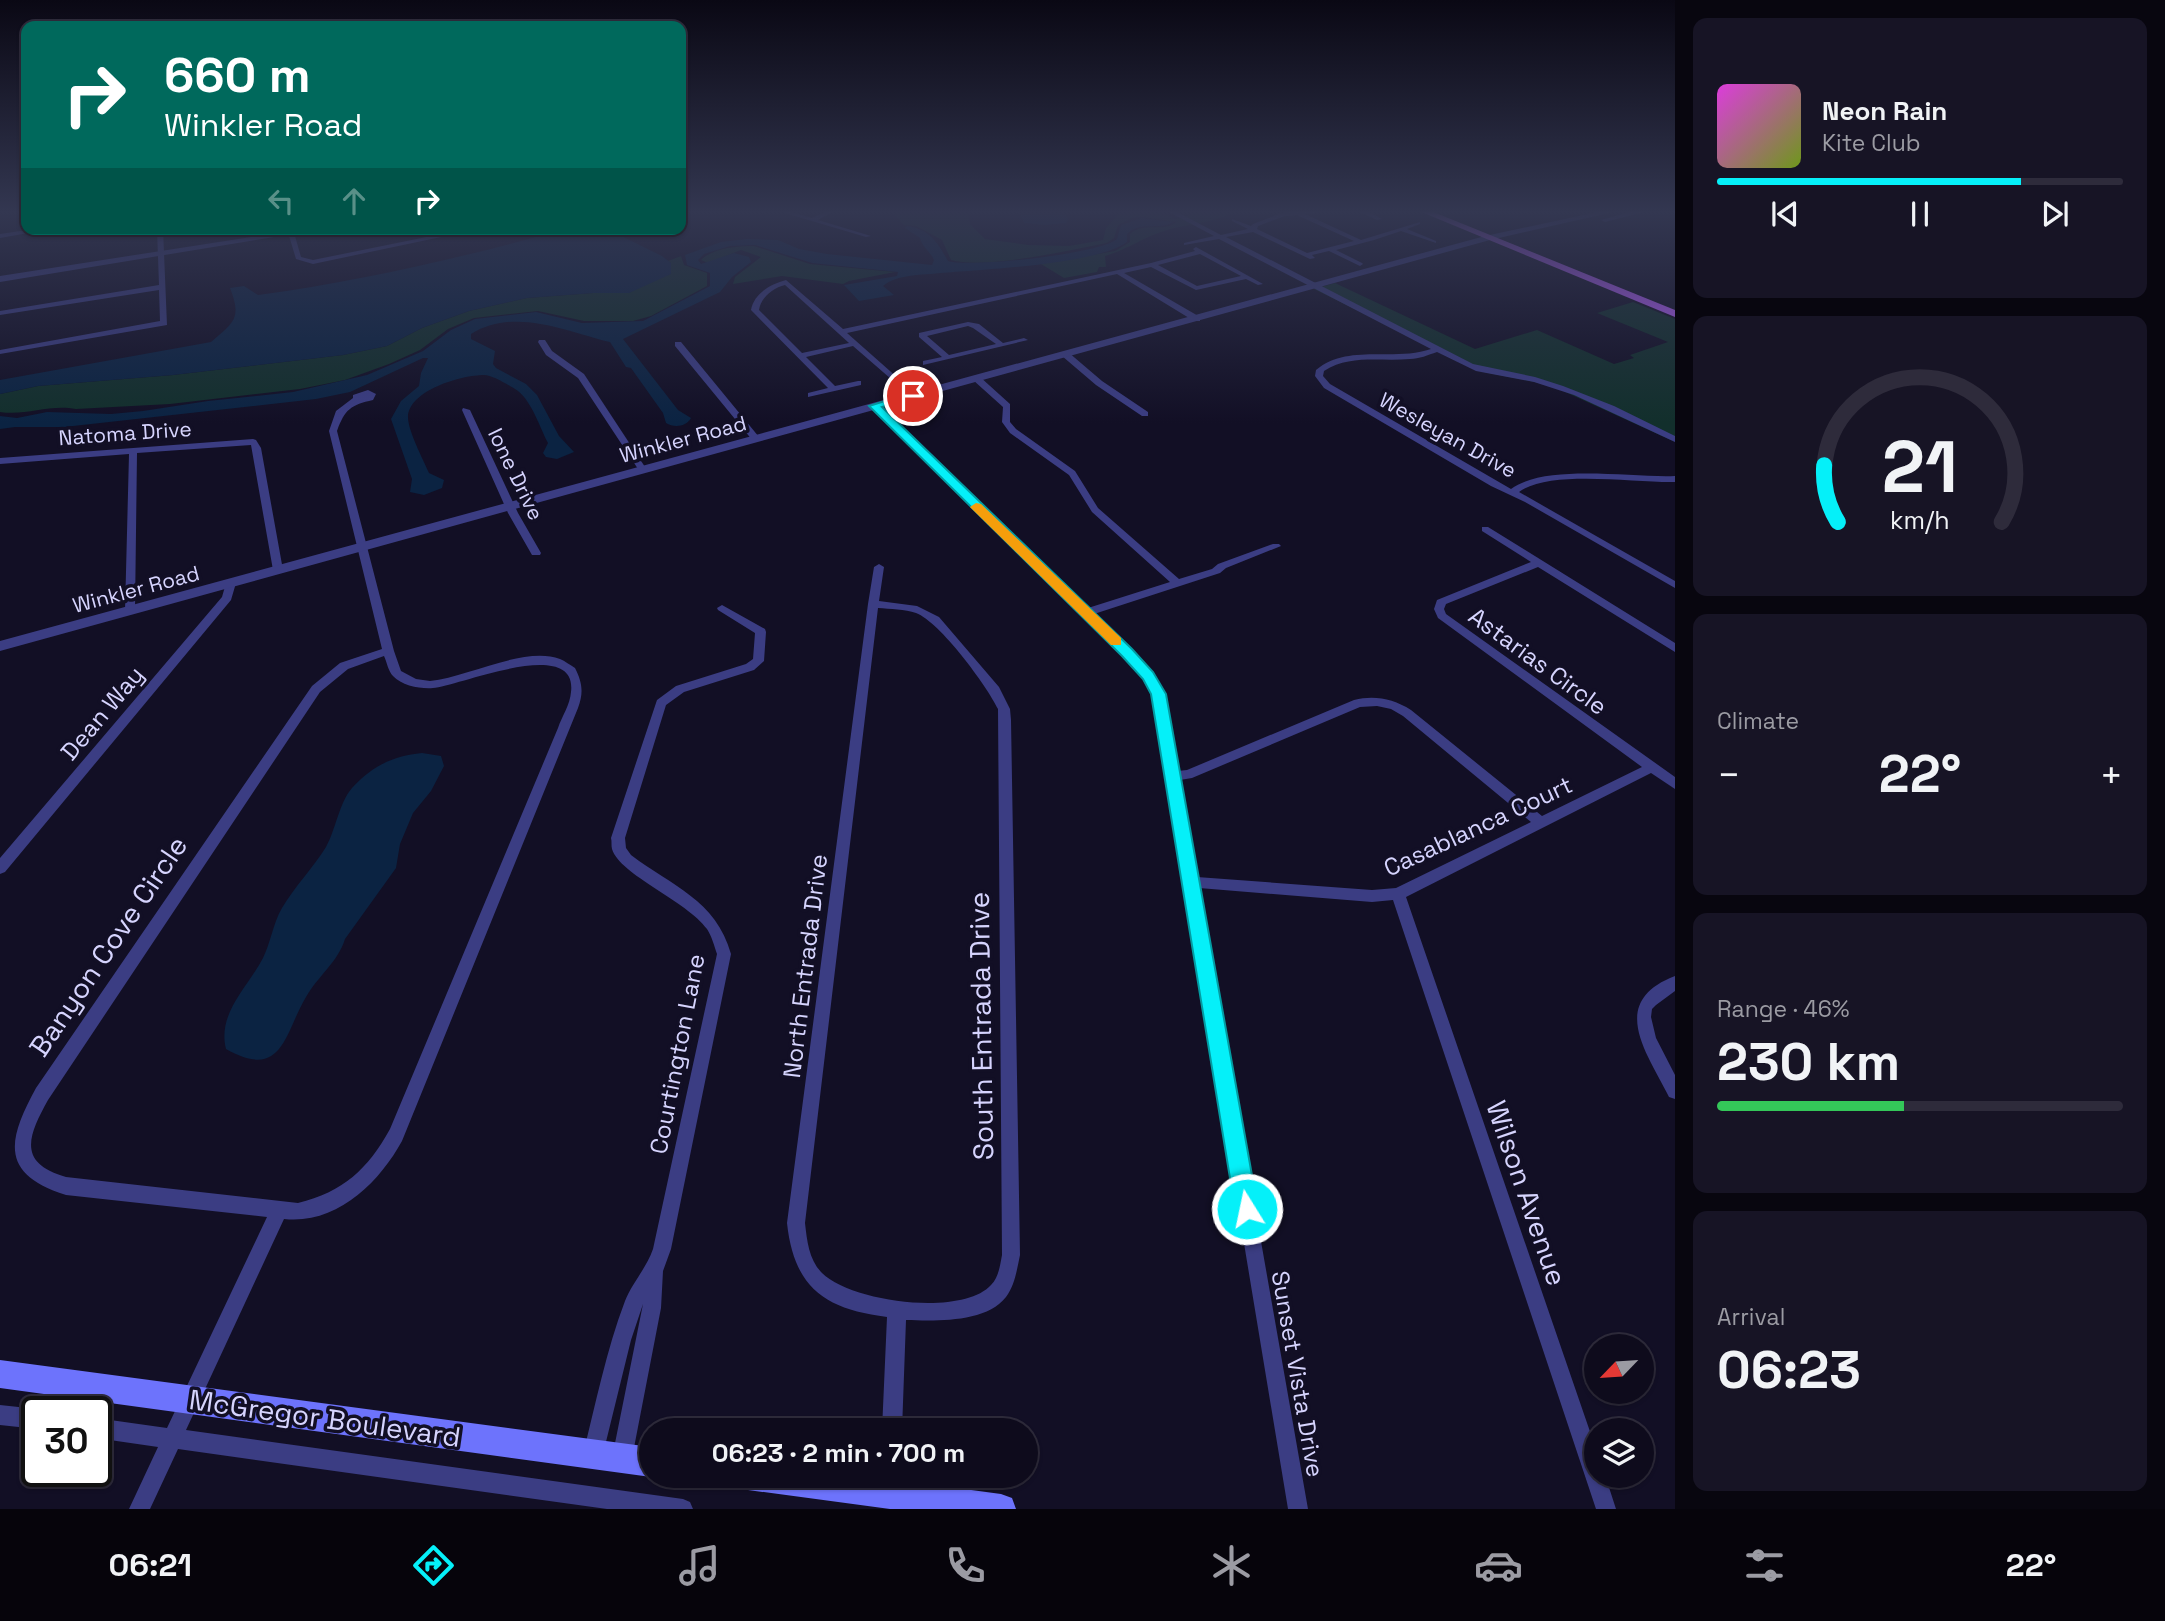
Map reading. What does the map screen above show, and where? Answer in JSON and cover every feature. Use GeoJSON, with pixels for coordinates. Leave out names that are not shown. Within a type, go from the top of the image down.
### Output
{"type":"FeatureCollection","features":[{"type":"Feature","properties":{"kind":"main road"},"geometry":{"type":"LineString","coordinates":[[1598,281],[1675,314]]}},
{"type":"Feature","properties":{"kind":"main road"},"geometry":{"type":"LineString","coordinates":[[1614,281],[1675,305]]}},
{"type":"Feature","properties":{"kind":"main road"},"geometry":{"type":"LineString","coordinates":[[1622,292],[1633,289]]}},
{"type":"Feature","properties":{"kind":"main road","name":"McGregor Boulevard"},"geometry":{"type":"LineString","coordinates":[[0,1374],[639,1460]]}},
{"type":"Feature","properties":{"kind":"main road"},"geometry":{"type":"LineString","coordinates":[[903,1488],[1002,1509]]}},
{"type":"Feature","properties":{"kind":"street"},"geometry":{"type":"LineString","coordinates":[[0,352],[164,323],[162,281]]}},
{"type":"Feature","properties":{"kind":"street"},"geometry":{"type":"LineString","coordinates":[[841,332],[1074,281]]}},
{"type":"Feature","properties":{"kind":"street"},"geometry":{"type":"LineString","coordinates":[[1134,281],[1197,319]]}},
{"type":"Feature","properties":{"kind":"street"},"geometry":{"type":"LineString","coordinates":[[1183,281],[1196,288],[1227,281]]}},
{"type":"Feature","properties":{"kind":"street"},"geometry":{"type":"LineString","coordinates":[[1255,281],[1260,284]]}},
{"type":"Feature","properties":{"kind":"street"},"geometry":{"type":"LineString","coordinates":[[1306,281],[1488,373],[1547,383],[1675,439]]}},
{"type":"Feature","properties":{"kind":"street","name":"Winkler Road"},"geometry":{"type":"LineString","coordinates":[[0,646],[1333,281]]}},
{"type":"Feature","properties":{"kind":"street"},"geometry":{"type":"LineString","coordinates":[[833,389],[754,307],[771,287],[786,282],[913,396]]}},
{"type":"Feature","properties":{"kind":"street"},"geometry":{"type":"LineString","coordinates":[[0,313],[162,287]]}},
{"type":"Feature","properties":{"kind":"street"},"geometry":{"type":"LineString","coordinates":[[921,314],[940,330]]}},
{"type":"Feature","properties":{"kind":"street"},"geometry":{"type":"LineString","coordinates":[[947,358],[922,335],[968,324],[976,326],[1002,345]]}},
{"type":"Feature","properties":{"kind":"street"},"geometry":{"type":"LineString","coordinates":[[926,363],[1024,340]]}},
{"type":"Feature","properties":{"kind":"street"},"geometry":{"type":"LineString","coordinates":[[542,342],[549,353],[581,376],[643,470]]}},
{"type":"Feature","properties":{"kind":"street"},"geometry":{"type":"LineString","coordinates":[[678,344],[756,439]]}},
{"type":"Feature","properties":{"kind":"street"},"geometry":{"type":"LineString","coordinates":[[800,356],[854,344]]}},
{"type":"Feature","properties":{"kind":"street","name":"Wesleyan Drive"},"geometry":{"type":"LineString","coordinates":[[1438,349],[1415,356],[1363,356],[1325,366],[1320,370],[1319,376],[1327,386],[1483,478],[1513,492],[1675,585]]}},
{"type":"Feature","properties":{"kind":"street"},"geometry":{"type":"LineString","coordinates":[[1065,354],[1099,383],[1145,414]]}},
{"type":"Feature","properties":{"kind":"street"},"geometry":{"type":"LineString","coordinates":[[976,379],[1007,406],[1006,422],[1013,430],[1072,473],[1079,480],[1082,493],[1096,510],[1177,583]]}},
{"type":"Feature","properties":{"kind":"street"},"geometry":{"type":"LineString","coordinates":[[811,395],[858,383]]}},
{"type":"Feature","properties":{"kind":"street"},"geometry":{"type":"LineString","coordinates":[[357,398],[339,412],[333,430],[363,547]]}},
{"type":"Feature","properties":{"kind":"street","name":"Sunset Vista Drive"},"geometry":{"type":"LineString","coordinates":[[874,406],[1127,652],[1154,685],[1162,703],[1298,1509]]}},
{"type":"Feature","properties":{"kind":"street","name":"Ione Drive"},"geometry":{"type":"LineString","coordinates":[[466,410],[510,506],[536,554]]}},
{"type":"Feature","properties":{"kind":"street","name":"Natoma Drive"},"geometry":{"type":"LineString","coordinates":[[0,461],[253,442],[257,447],[278,570]]}},
{"type":"Feature","properties":{"kind":"street"},"geometry":{"type":"LineString","coordinates":[[130,611],[133,450]]}},
{"type":"Feature","properties":{"kind":"street"},"geometry":{"type":"LineString","coordinates":[[1513,492],[1517,486],[1528,481],[1553,477],[1675,480]]}},
{"type":"Feature","properties":{"kind":"street"},"geometry":{"type":"LineString","coordinates":[[1485,529],[1675,648]]}},
{"type":"Feature","properties":{"kind":"street"},"geometry":{"type":"LineString","coordinates":[[1085,612],[1216,571],[1222,566],[1276,546]]}},
{"type":"Feature","properties":{"kind":"street","name":"Banyon Cove Circle"},"geometry":{"type":"LineString","coordinates":[[363,547],[388,651],[396,673],[402,678],[424,685],[450,682],[516,662],[554,662],[571,672],[577,688],[576,696],[387,1153],[358,1187],[339,1199],[298,1212],[49,1182],[35,1175],[26,1163],[22,1147],[24,1130],[41,1094],[316,689],[344,666],[388,651]]}},
{"type":"Feature","properties":{"kind":"street","name":"Astarias Circle"},"geometry":{"type":"LineString","coordinates":[[1539,563],[1448,598],[1441,602],[1438,609],[1442,616],[1675,785]]}},
{"type":"Feature","properties":{"kind":"street","name":"North Entrada Drive"},"geometry":{"type":"LineString","coordinates":[[879,567],[796,1223],[798,1244],[806,1264],[818,1282],[853,1302],[897,1309]]}},
{"type":"Feature","properties":{"kind":"street","name":"Dean Way"},"geometry":{"type":"LineString","coordinates":[[0,868],[227,598],[231,583]]}},
{"type":"Feature","properties":{"kind":"street","name":"South Entrada Drive"},"geometry":{"type":"LineString","coordinates":[[873,604],[905,606],[927,613],[935,619],[995,690],[1004,709],[1005,720],[1011,1255],[1007,1277],[996,1295],[979,1304],[938,1310],[897,1309]]}},
{"type":"Feature","properties":{"kind":"street","name":"Courtington Lane"},"geometry":{"type":"LineString","coordinates":[[593,1454],[621,1340],[634,1301],[654,1271],[662,1249],[724,954],[722,940],[707,918],[626,859],[618,838],[661,703],[680,689],[750,667],[758,661],[761,632],[722,608]]}},
{"type":"Feature","properties":{"kind":"street"},"geometry":{"type":"LineString","coordinates":[[1174,776],[1188,775],[1358,704],[1374,700],[1395,705],[1407,713],[1541,822]]}},
{"type":"Feature","properties":{"kind":"street","name":"Casablanca Court"},"geometry":{"type":"LineString","coordinates":[[1191,883],[1372,896],[1398,894],[1651,768]]}},
{"type":"Feature","properties":{"kind":"street","name":"Wilson Avenue"},"geometry":{"type":"LineString","coordinates":[[1398,894],[1606,1509]]}},
{"type":"Feature","properties":{"kind":"street"},"geometry":{"type":"LineString","coordinates":[[1675,983],[1653,997],[1645,1008],[1643,1020],[1647,1035],[1675,1091]]}},
{"type":"Feature","properties":{"kind":"street"},"geometry":{"type":"LineString","coordinates":[[139,1509],[279,1211]]}},
{"type":"Feature","properties":{"kind":"street","name":"Courtington Lane"},"geometry":{"type":"LineString","coordinates":[[622,1458],[652,1308],[654,1271]]}},
{"type":"Feature","properties":{"kind":"street"},"geometry":{"type":"LineString","coordinates":[[892,1418],[897,1309]]}},
{"type":"Feature","properties":{"kind":"street"},"geometry":{"type":"LineString","coordinates":[[0,1415],[21,1417]]}},
{"type":"Feature","properties":{"kind":"street"},"geometry":{"type":"LineString","coordinates":[[112,1430],[683,1509]]}},
{"type":"Feature","properties":{"kind":"green space"},"geometry":{"type":"Polygon","coordinates":[[[645,281],[707,281],[707,286],[651,316],[633,321],[584,321],[538,311],[474,318],[448,329],[420,350],[389,364],[345,380],[300,389],[170,404],[0,412],[0,394],[38,386],[173,375],[343,355],[387,346],[422,328],[469,311],[527,298],[629,293],[645,281]]]}},
{"type":"Feature","properties":{"kind":"green space"},"geometry":{"type":"Polygon","coordinates":[[[823,281],[848,281],[843,284],[823,281]]]}},
{"type":"Feature","properties":{"kind":"green space"},"geometry":{"type":"Polygon","coordinates":[[[1335,283],[1475,349],[1537,330],[1614,364],[1634,358],[1630,355],[1668,342],[1597,313],[1633,302],[1675,319],[1675,442],[1550,385],[1483,372],[1314,289],[1335,283]]]}},
{"type":"Feature","properties":{"kind":"water"},"geometry":{"type":"Polygon","coordinates":[[[655,281],[629,293],[527,298],[469,311],[422,328],[387,346],[343,355],[173,375],[38,386],[0,394],[0,380],[211,342],[234,319],[234,298],[230,288],[244,286],[258,295],[336,283],[655,281]]]}},
{"type":"Feature","properties":{"kind":"water"},"geometry":{"type":"Polygon","coordinates":[[[710,281],[728,281],[720,292],[623,339],[678,410],[691,418],[680,426],[666,423],[663,413],[631,368],[626,367],[610,342],[558,328],[522,322],[488,326],[471,334],[471,339],[495,351],[493,364],[496,368],[526,384],[537,395],[559,436],[574,452],[557,459],[546,457],[543,453],[548,443],[532,408],[518,391],[506,384],[484,375],[451,381],[417,399],[408,417],[413,437],[429,473],[444,480],[442,488],[424,495],[410,492],[412,479],[391,419],[401,401],[419,386],[428,358],[350,392],[316,399],[64,427],[0,429],[0,416],[17,418],[47,412],[111,414],[293,392],[367,375],[423,351],[451,330],[475,319],[536,312],[582,323],[643,321],[710,286],[710,281]]]}},
{"type":"Feature","properties":{"kind":"water"},"geometry":{"type":"Polygon","coordinates":[[[891,281],[883,286],[894,295],[859,301],[844,285],[891,281]]]}},
{"type":"Feature","properties":{"kind":"water"},"geometry":{"type":"Polygon","coordinates":[[[422,753],[441,756],[444,766],[431,791],[413,813],[400,844],[396,868],[345,939],[333,962],[311,989],[279,1049],[271,1056],[259,1060],[226,1049],[226,1024],[235,1001],[263,958],[282,908],[326,847],[348,794],[367,774],[384,763],[422,753]]]}},
{"type":"Feature","properties":{"kind":"slow traffic"},"geometry":{"type":"LineString","coordinates":[[976,507],[1116,641]]}},
{"type":"Feature","properties":{"kind":"route"},"geometry":{"type":"LineString","coordinates":[[913,396],[874,406],[1127,652],[1148,676],[1159,694],[1247,1209]]}}]}
